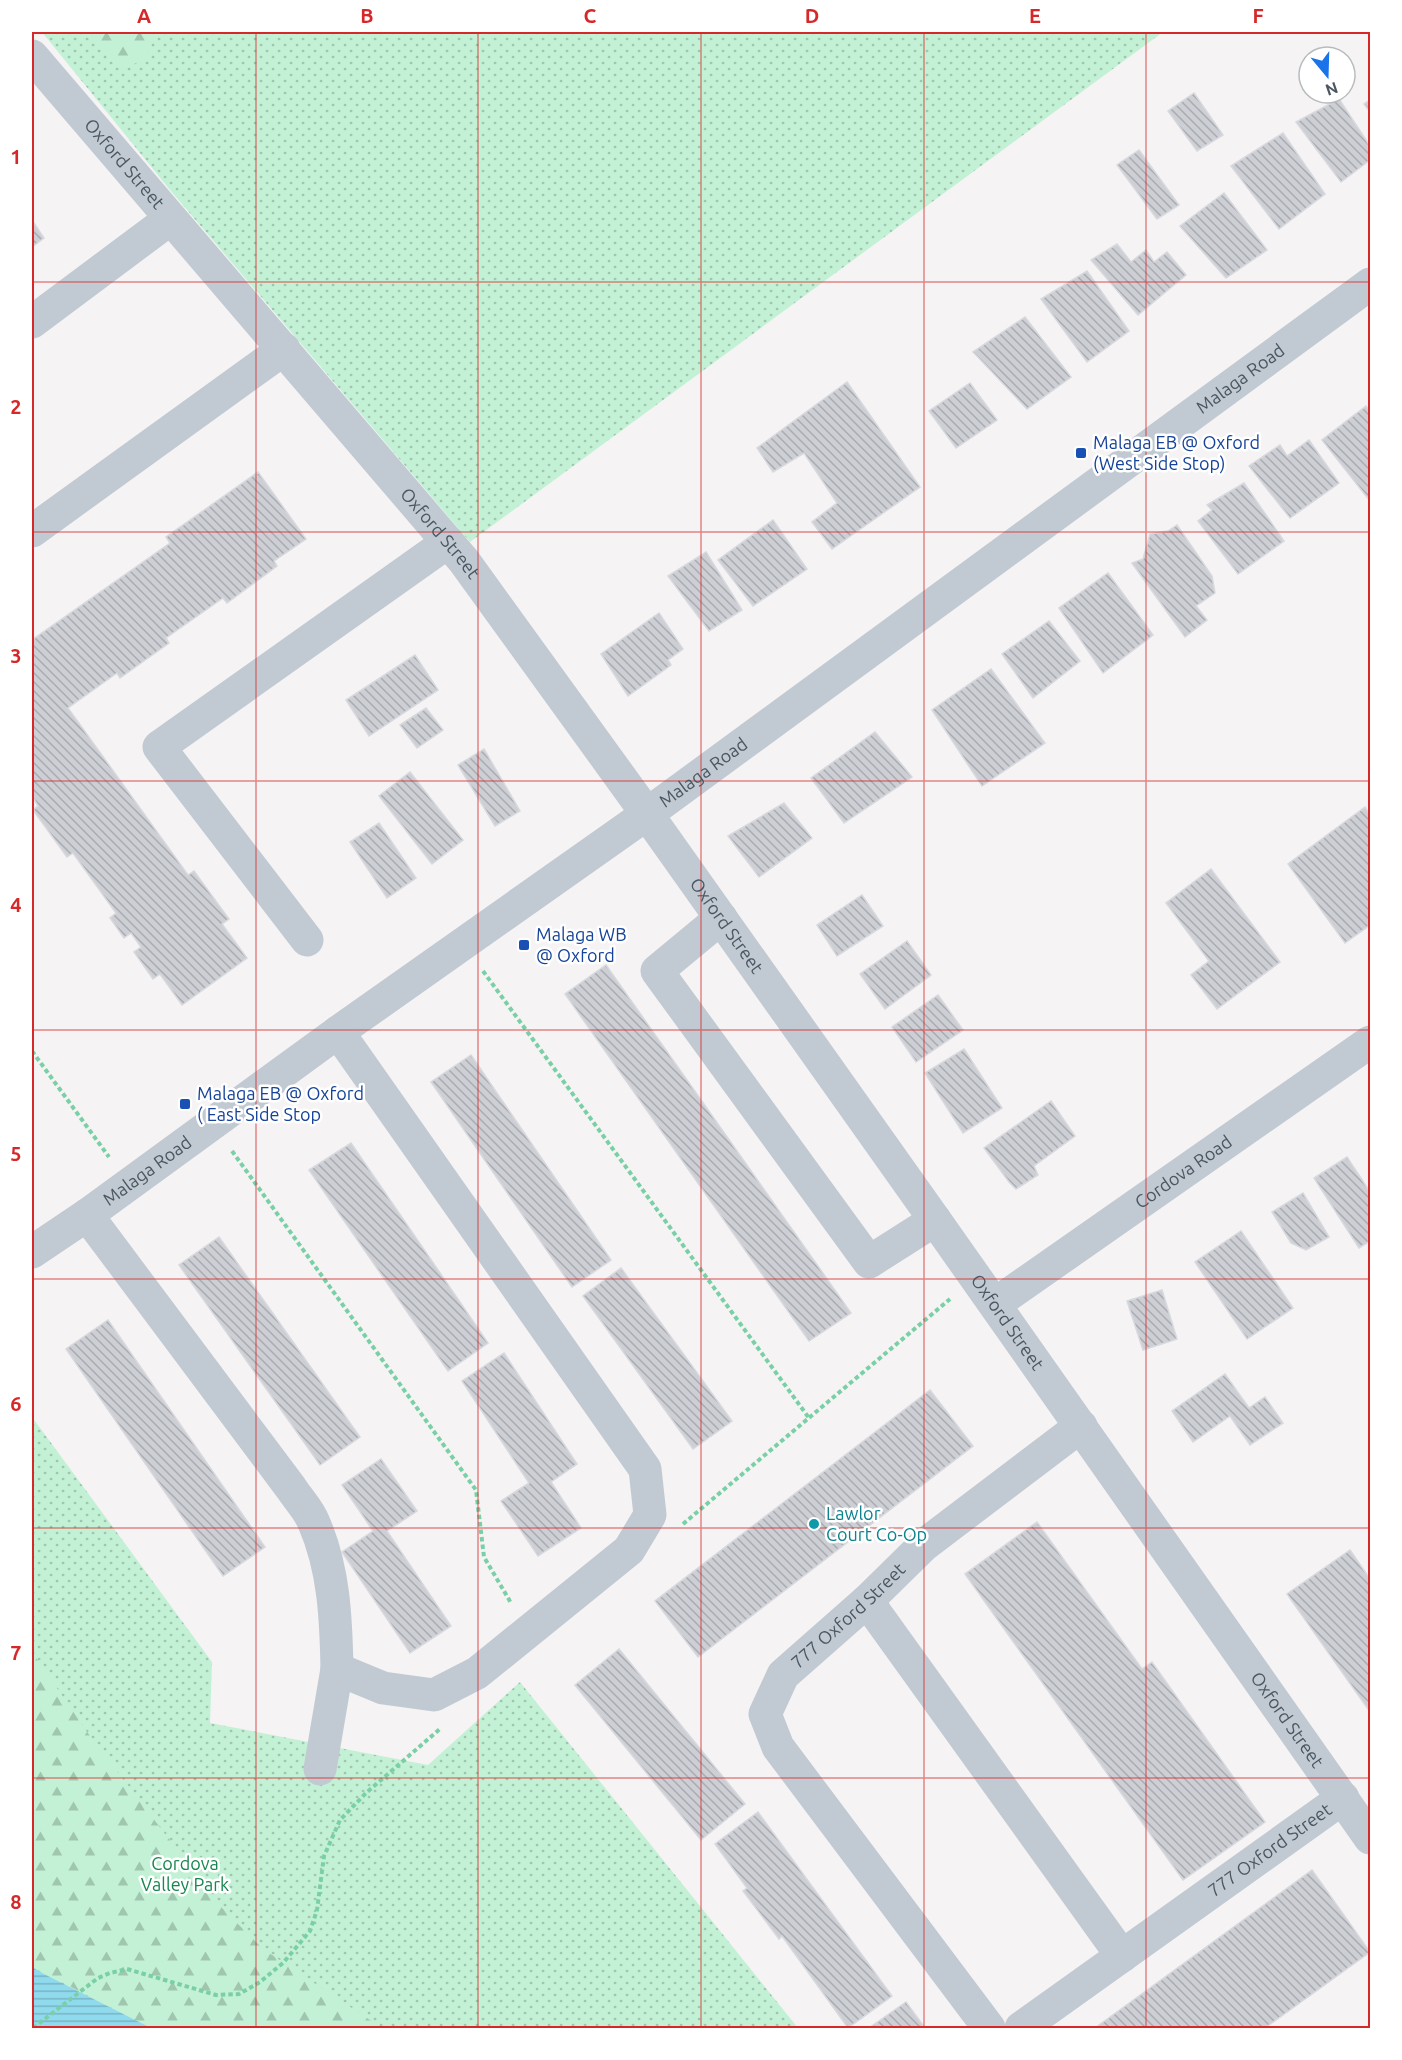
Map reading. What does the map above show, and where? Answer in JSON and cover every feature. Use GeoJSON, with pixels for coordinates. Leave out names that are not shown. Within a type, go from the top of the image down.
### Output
{"type":"FeatureCollection","features":[{"type":"Feature","properties":{"kind":"street","name":"Oxford Street"},"geometry":{"type":"LineString","coordinates":[[38,75],[170,219],[464,561],[721,918],[1371,1838]]}},
{"type":"Feature","properties":{"kind":"street"},"geometry":{"type":"LineString","coordinates":[[32,322],[170,219]]}},
{"type":"Feature","properties":{"kind":"street","name":"Malaga Road"},"geometry":{"type":"LineString","coordinates":[[32,1252],[647,814],[1371,284]]}},
{"type":"Feature","properties":{"kind":"street"},"geometry":{"type":"LineString","coordinates":[[32,531],[284,350]]}},
{"type":"Feature","properties":{"kind":"street"},"geometry":{"type":"LineString","coordinates":[[307,940],[159,747],[448,542]]}},
{"type":"Feature","properties":{"kind":"street"},"geometry":{"type":"LineString","coordinates":[[721,918],[657,971],[869,1262],[935,1220]]}},
{"type":"Feature","properties":{"kind":"street"},"geometry":{"type":"LineString","coordinates":[[337,1669],[383,1688],[434,1695],[477,1673],[629,1550],[650,1515],[645,1469],[338,1032]]}},
{"type":"Feature","properties":{"kind":"street","name":"Cordova Road"},"geometry":{"type":"LineString","coordinates":[[995,1304],[1371,1042]]}},
{"type":"Feature","properties":{"kind":"street"},"geometry":{"type":"LineString","coordinates":[[87,1215],[291,1488],[313,1521],[329,1567],[336,1614],[337,1669],[320,1768]]}},
{"type":"Feature","properties":{"kind":"street","name":"777 Oxford Street"},"geometry":{"type":"LineString","coordinates":[[989,2028],[778,1747],[765,1714],[783,1675],[867,1601],[924,1545],[1081,1426]]}},
{"type":"Feature","properties":{"kind":"street"},"geometry":{"type":"LineString","coordinates":[[867,1601],[1122,1956]]}},
{"type":"Feature","properties":{"kind":"street","name":"777 Oxford Street"},"geometry":{"type":"LineString","coordinates":[[1021,2028],[1342,1798]]}},
{"type":"Feature","properties":{"kind":"path"},"geometry":{"type":"LineString","coordinates":[[464,943],[809,1418]]}},
{"type":"Feature","properties":{"kind":"path"},"geometry":{"type":"LineString","coordinates":[[32,1051],[129,1184]]}},
{"type":"Feature","properties":{"kind":"path"},"geometry":{"type":"LineString","coordinates":[[212,1123],[476,1490],[484,1557],[529,1632]]}},
{"type":"Feature","properties":{"kind":"path"},"geometry":{"type":"LineString","coordinates":[[33,2028],[98,1978]]}},
{"type":"Feature","properties":{"kind":"green space"},"geometry":{"type":"Polygon","coordinates":[[[42,32],[1163,32],[470,542],[170,190],[42,32]]]}},
{"type":"Feature","properties":{"kind":"green space"},"geometry":{"type":"Polygon","coordinates":[[[91,32],[154,32],[147,57],[125,69],[91,32]]]}},
{"type":"Feature","properties":{"kind":"green space","name":"Cordova Valley Park"},"geometry":{"type":"Polygon","coordinates":[[[32,1417],[212,1662],[210,1723],[428,1765],[520,1682],[798,2028],[32,2028],[32,1417]]]}},
{"type":"Feature","properties":{"kind":"green space"},"geometry":{"type":"Polygon","coordinates":[[[32,1652],[90,1736],[221,1907],[263,1949],[382,2028],[151,2028],[32,1967],[32,1652]]]}},
{"type":"Feature","properties":{"kind":"water"},"geometry":{"type":"Polygon","coordinates":[[[32,1967],[44,1974],[151,2028],[32,2028],[32,1967]]]}},
{"type":"Feature","properties":{"kind":"building"},"geometry":{"type":"Polygon","coordinates":[[[1194,93],[1223,135],[1197,151],[1168,111],[1194,93]]]}},
{"type":"Feature","properties":{"kind":"building"},"geometry":{"type":"Polygon","coordinates":[[[1370,100],[1370,112],[1364,104],[1370,100]]]}},
{"type":"Feature","properties":{"kind":"building"},"geometry":{"type":"Polygon","coordinates":[[[1328,105],[1343,105],[1370,146],[1370,160],[1341,182],[1296,122],[1328,105]]]}},
{"type":"Feature","properties":{"kind":"building"},"geometry":{"type":"Polygon","coordinates":[[[1283,133],[1325,194],[1279,229],[1231,166],[1283,133]]]}},
{"type":"Feature","properties":{"kind":"building"},"geometry":{"type":"Polygon","coordinates":[[[1139,150],[1179,205],[1157,219],[1117,165],[1139,150]]]}},
{"type":"Feature","properties":{"kind":"building"},"geometry":{"type":"Polygon","coordinates":[[[1224,193],[1267,250],[1226,278],[1180,226],[1224,193]]]}},
{"type":"Feature","properties":{"kind":"building"},"geometry":{"type":"Polygon","coordinates":[[[32,220],[44,238],[32,247],[32,220]]]}},
{"type":"Feature","properties":{"kind":"building"},"geometry":{"type":"Polygon","coordinates":[[[1117,244],[1131,262],[1146,250],[1154,262],[1167,252],[1186,275],[1138,315],[1091,260],[1117,244]]]}},
{"type":"Feature","properties":{"kind":"building"},"geometry":{"type":"Polygon","coordinates":[[[1087,271],[1129,331],[1087,362],[1041,299],[1087,271]]]}},
{"type":"Feature","properties":{"kind":"building"},"geometry":{"type":"Polygon","coordinates":[[[1025,317],[1071,377],[1027,409],[973,352],[1025,317]]]}},
{"type":"Feature","properties":{"kind":"building"},"geometry":{"type":"Polygon","coordinates":[[[847,382],[920,487],[832,549],[812,522],[837,503],[804,453],[773,472],[757,448],[847,382]]]}},
{"type":"Feature","properties":{"kind":"building"},"geometry":{"type":"Polygon","coordinates":[[[970,383],[997,420],[956,448],[929,411],[970,383]]]}},
{"type":"Feature","properties":{"kind":"building"},"geometry":{"type":"Polygon","coordinates":[[[1366,406],[1370,411],[1370,501],[1322,440],[1366,406]]]}},
{"type":"Feature","properties":{"kind":"building"},"geometry":{"type":"Polygon","coordinates":[[[1309,440],[1339,483],[1290,518],[1249,466],[1280,445],[1287,456],[1309,440]]]}},
{"type":"Feature","properties":{"kind":"building"},"geometry":{"type":"Polygon","coordinates":[[[258,472],[306,539],[274,561],[277,566],[227,603],[223,598],[166,638],[169,643],[120,678],[117,673],[68,708],[188,875],[194,871],[229,919],[222,924],[247,958],[182,1005],[160,974],[153,979],[134,952],[141,947],[131,933],[124,938],[110,918],[116,913],[73,853],[67,857],[33,810],[38,806],[32,796],[32,640],[170,543],[166,537],[258,472]]]}},
{"type":"Feature","properties":{"kind":"building"},"geometry":{"type":"Polygon","coordinates":[[[1244,483],[1284,541],[1238,574],[1198,521],[1212,510],[1207,505],[1244,483]]]}},
{"type":"Feature","properties":{"kind":"building"},"geometry":{"type":"Polygon","coordinates":[[[773,520],[807,569],[753,606],[718,560],[773,520]]]}},
{"type":"Feature","properties":{"kind":"building"},"geometry":{"type":"Polygon","coordinates":[[[1177,525],[1212,576],[1215,593],[1196,606],[1207,620],[1185,637],[1132,563],[1143,559],[1150,534],[1168,531],[1177,525]]]}},
{"type":"Feature","properties":{"kind":"building"},"geometry":{"type":"Polygon","coordinates":[[[706,552],[742,610],[709,631],[668,576],[706,552]]]}},
{"type":"Feature","properties":{"kind":"building"},"geometry":{"type":"Polygon","coordinates":[[[1108,573],[1153,635],[1103,673],[1059,608],[1108,573]]]}},
{"type":"Feature","properties":{"kind":"building"},"geometry":{"type":"Polygon","coordinates":[[[659,613],[683,649],[668,660],[671,665],[628,696],[601,654],[659,613]]]}},
{"type":"Feature","properties":{"kind":"building"},"geometry":{"type":"Polygon","coordinates":[[[1049,621],[1080,661],[1033,698],[1002,654],[1049,621]]]}},
{"type":"Feature","properties":{"kind":"building"},"geometry":{"type":"Polygon","coordinates":[[[415,655],[438,690],[369,736],[346,700],[415,655]]]}},
{"type":"Feature","properties":{"kind":"building"},"geometry":{"type":"Polygon","coordinates":[[[991,669],[1045,743],[982,786],[932,710],[991,669]]]}},
{"type":"Feature","properties":{"kind":"building"},"geometry":{"type":"Polygon","coordinates":[[[426,708],[443,730],[417,748],[400,725],[426,708]]]}},
{"type":"Feature","properties":{"kind":"building"},"geometry":{"type":"Polygon","coordinates":[[[875,732],[912,777],[844,823],[811,778],[875,732]]]}},
{"type":"Feature","properties":{"kind":"building"},"geometry":{"type":"Polygon","coordinates":[[[484,749],[520,811],[495,826],[458,765],[484,749]]]}},
{"type":"Feature","properties":{"kind":"building"},"geometry":{"type":"Polygon","coordinates":[[[410,772],[463,840],[432,864],[379,796],[410,772]]]}},
{"type":"Feature","properties":{"kind":"building"},"geometry":{"type":"Polygon","coordinates":[[[784,803],[812,838],[759,877],[728,836],[784,803]]]}},
{"type":"Feature","properties":{"kind":"building"},"geometry":{"type":"Polygon","coordinates":[[[1365,807],[1370,815],[1370,925],[1345,943],[1288,864],[1365,807]]]}},
{"type":"Feature","properties":{"kind":"building"},"geometry":{"type":"Polygon","coordinates":[[[379,823],[416,878],[387,898],[350,842],[379,823]]]}},
{"type":"Feature","properties":{"kind":"building"},"geometry":{"type":"Polygon","coordinates":[[[1211,869],[1280,962],[1217,1009],[1191,975],[1209,961],[1166,903],[1211,869]]]}},
{"type":"Feature","properties":{"kind":"building"},"geometry":{"type":"Polygon","coordinates":[[[862,895],[883,926],[837,956],[817,925],[862,895]]]}},
{"type":"Feature","properties":{"kind":"building"},"geometry":{"type":"Polygon","coordinates":[[[907,941],[931,975],[885,1009],[860,974],[907,941]]]}},
{"type":"Feature","properties":{"kind":"building"},"geometry":{"type":"Polygon","coordinates":[[[606,965],[851,1313],[809,1341],[565,994],[606,965]]]}},
{"type":"Feature","properties":{"kind":"building"},"geometry":{"type":"Polygon","coordinates":[[[938,995],[963,1030],[916,1062],[892,1027],[938,995]]]}},
{"type":"Feature","properties":{"kind":"building"},"geometry":{"type":"Polygon","coordinates":[[[964,1049],[1002,1108],[963,1133],[925,1073],[964,1049]]]}},
{"type":"Feature","properties":{"kind":"building"},"geometry":{"type":"Polygon","coordinates":[[[471,1055],[611,1260],[572,1287],[431,1082],[471,1055]]]}},
{"type":"Feature","properties":{"kind":"building"},"geometry":{"type":"Polygon","coordinates":[[[1051,1101],[1075,1136],[1034,1166],[1038,1175],[1016,1189],[984,1148],[1051,1101]]]}},
{"type":"Feature","properties":{"kind":"building"},"geometry":{"type":"Polygon","coordinates":[[[351,1143],[488,1343],[448,1371],[309,1170],[351,1143]]]}},
{"type":"Feature","properties":{"kind":"building"},"geometry":{"type":"Polygon","coordinates":[[[1347,1157],[1370,1192],[1370,1241],[1359,1248],[1314,1178],[1347,1157]]]}},
{"type":"Feature","properties":{"kind":"building"},"geometry":{"type":"Polygon","coordinates":[[[1303,1193],[1329,1237],[1306,1250],[1291,1243],[1272,1212],[1303,1193]]]}},
{"type":"Feature","properties":{"kind":"building"},"geometry":{"type":"Polygon","coordinates":[[[1241,1231],[1293,1308],[1247,1339],[1195,1262],[1241,1231]]]}},
{"type":"Feature","properties":{"kind":"building"},"geometry":{"type":"Polygon","coordinates":[[[219,1237],[360,1437],[320,1465],[179,1265],[219,1237]]]}},
{"type":"Feature","properties":{"kind":"building"},"geometry":{"type":"Polygon","coordinates":[[[621,1268],[732,1421],[693,1449],[583,1296],[621,1268]]]}},
{"type":"Feature","properties":{"kind":"building"},"geometry":{"type":"Polygon","coordinates":[[[1162,1290],[1177,1339],[1143,1350],[1127,1301],[1162,1290]]]}},
{"type":"Feature","properties":{"kind":"building"},"geometry":{"type":"Polygon","coordinates":[[[108,1320],[265,1547],[223,1576],[66,1349],[108,1320]]]}},
{"type":"Feature","properties":{"kind":"building"},"geometry":{"type":"Polygon","coordinates":[[[504,1353],[577,1464],[551,1482],[581,1528],[538,1556],[501,1501],[529,1483],[462,1381],[504,1353]]]}},
{"type":"Feature","properties":{"kind":"building"},"geometry":{"type":"Polygon","coordinates":[[[1225,1374],[1249,1408],[1265,1397],[1283,1423],[1250,1445],[1230,1416],[1193,1442],[1172,1411],[1225,1374]]]}},
{"type":"Feature","properties":{"kind":"building","name":"Lawlor Court Co-Op"},"geometry":{"type":"Polygon","coordinates":[[[930,1390],[973,1446],[698,1657],[655,1601],[930,1390]]]}},
{"type":"Feature","properties":{"kind":"building"},"geometry":{"type":"Polygon","coordinates":[[[381,1459],[417,1511],[387,1531],[451,1626],[410,1653],[342,1552],[373,1531],[342,1485],[381,1459]]]}},
{"type":"Feature","properties":{"kind":"building"},"geometry":{"type":"Polygon","coordinates":[[[1037,1522],[1142,1669],[1152,1662],[1265,1822],[1183,1880],[965,1574],[1037,1522]]]}},
{"type":"Feature","properties":{"kind":"building"},"geometry":{"type":"Polygon","coordinates":[[[1350,1550],[1370,1579],[1370,1712],[1287,1594],[1350,1550]]]}},
{"type":"Feature","properties":{"kind":"building"},"geometry":{"type":"Polygon","coordinates":[[[619,1649],[745,1804],[701,1840],[575,1685],[619,1649]]]}},
{"type":"Feature","properties":{"kind":"building"},"geometry":{"type":"Polygon","coordinates":[[[758,1812],[892,1996],[848,2028],[782,1936],[779,1939],[743,1891],[747,1888],[715,1844],[758,1812]]]}},
{"type":"Feature","properties":{"kind":"building"},"geometry":{"type":"Polygon","coordinates":[[[1312,1870],[1370,1952],[1265,2028],[1095,2028],[1312,1870]]]}},
{"type":"Feature","properties":{"kind":"building"},"geometry":{"type":"Polygon","coordinates":[[[906,2002],[925,2028],[869,2028],[906,2002]]]}},
{"type":"Feature","properties":{"kind":"place","name":"Malaga EB @ Oxford (West Side Stop)"},"geometry":{"type":"Point","coordinates":[1081,453]}},
{"type":"Feature","properties":{"kind":"place","name":"Malaga WB @ Oxford"},"geometry":{"type":"Point","coordinates":[524,945]}},
{"type":"Feature","properties":{"kind":"place","name":"Malaga EB @ Oxford ( East Side Stop"},"geometry":{"type":"Point","coordinates":[185,1104]}},
{"type":"Feature","properties":{"kind":"place","name":"Lawlor Court Co-Op"},"geometry":{"type":"Point","coordinates":[814,1524]}}]}
